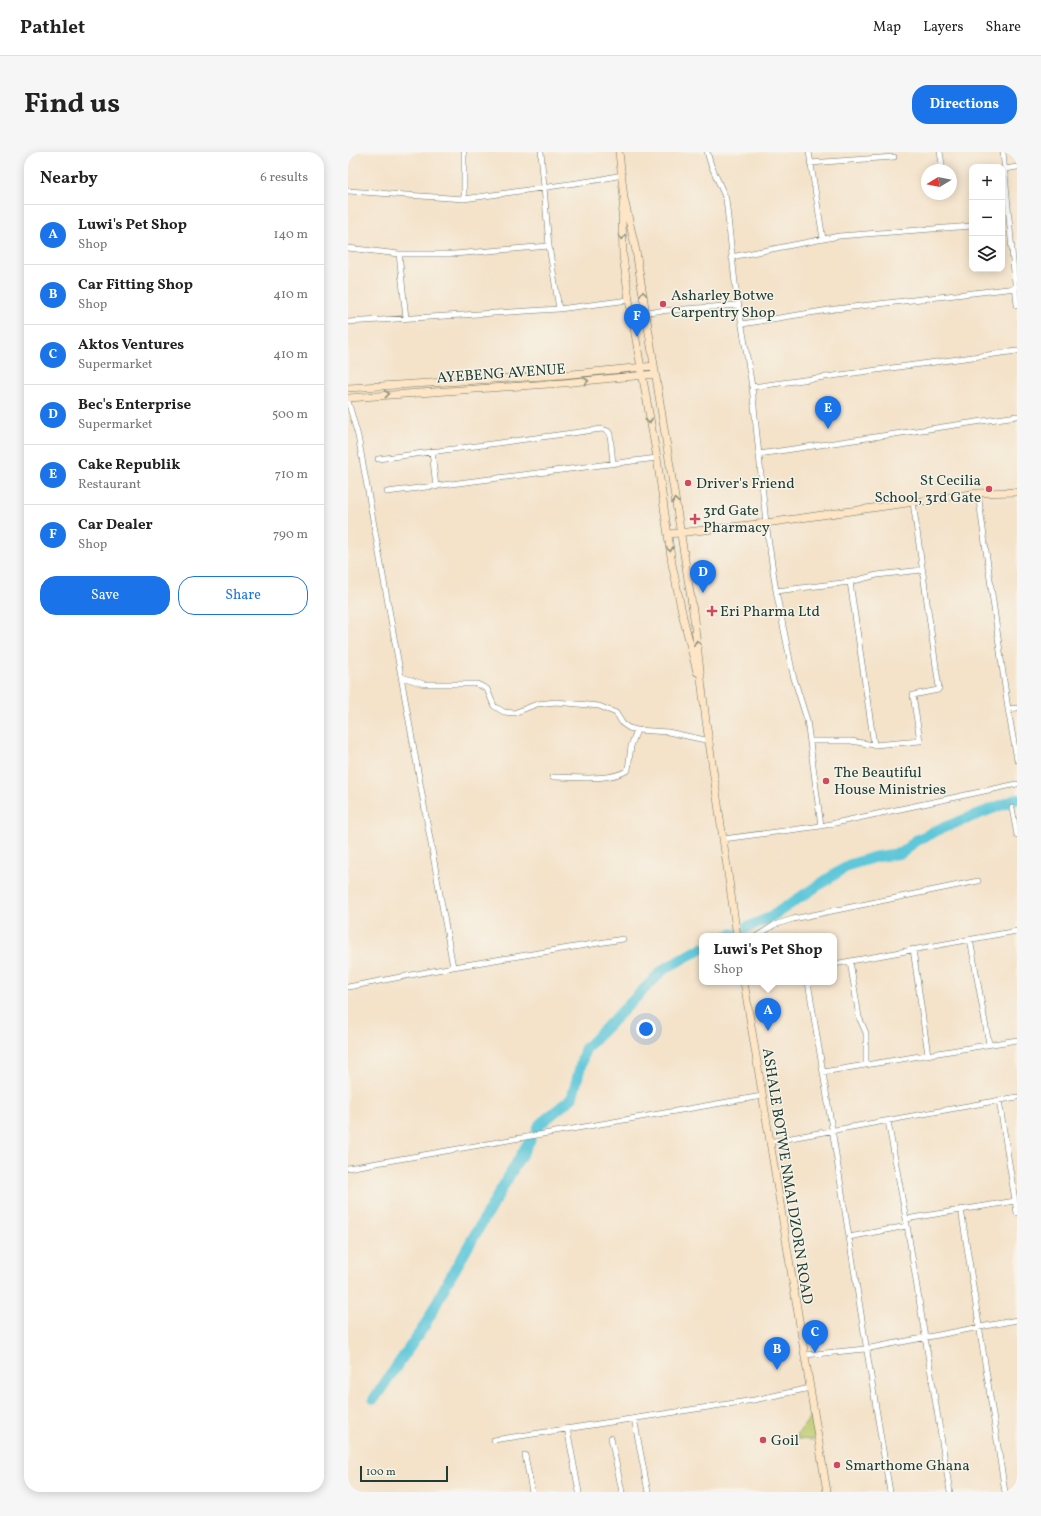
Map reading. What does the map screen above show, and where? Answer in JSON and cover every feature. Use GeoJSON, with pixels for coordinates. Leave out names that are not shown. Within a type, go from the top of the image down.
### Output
{"type":"FeatureCollection","features":[{"type":"Feature","properties":{"kind":"main road"},"geometry":{"type":"LineString","coordinates":[[619,152],[624,198],[636,251],[693,611],[703,696],[737,933]]}},
{"type":"Feature","properties":{"kind":"main road"},"geometry":{"type":"LineString","coordinates":[[624,198],[622,217],[623,256],[629,300],[657,458],[669,534],[672,564],[683,617],[703,696]]}},
{"type":"Feature","properties":{"kind":"main road"},"geometry":{"type":"LineString","coordinates":[[620,370],[633,363],[638,352]]}},
{"type":"Feature","properties":{"kind":"main road","name":"AYEBENG AVENUE"},"geometry":{"type":"LineString","coordinates":[[348,388],[620,370],[654,366]]}},
{"type":"Feature","properties":{"kind":"main road","name":"AYEBENG AVENUE"},"geometry":{"type":"LineString","coordinates":[[348,398],[622,378],[655,374]]}},
{"type":"Feature","properties":{"kind":"main road"},"geometry":{"type":"LineString","coordinates":[[622,378],[636,381],[641,386],[645,394]]}},
{"type":"Feature","properties":{"kind":"main road"},"geometry":{"type":"LineString","coordinates":[[669,534],[766,523],[978,493],[1017,492]]}},
{"type":"Feature","properties":{"kind":"main road","name":"ASHALE BOTWE NMAI DZORN ROAD"},"geometry":{"type":"LineString","coordinates":[[744,985],[827,1492]]}},
{"type":"Feature","properties":{"kind":"street"},"geometry":{"type":"LineString","coordinates":[[464,152],[464,199]]}},
{"type":"Feature","properties":{"kind":"street"},"geometry":{"type":"LineString","coordinates":[[541,152],[549,246],[559,310]]}},
{"type":"Feature","properties":{"kind":"street"},"geometry":{"type":"LineString","coordinates":[[707,152],[726,199],[731,257],[752,387],[766,523],[776,591],[793,675],[807,720],[821,826]]}},
{"type":"Feature","properties":{"kind":"street"},"geometry":{"type":"LineString","coordinates":[[809,152],[823,239]]}},
{"type":"Feature","properties":{"kind":"street"},"geometry":{"type":"LineString","coordinates":[[940,152],[942,164]]}},
{"type":"Feature","properties":{"kind":"street"},"geometry":{"type":"LineString","coordinates":[[1003,152],[1004,164]]}},
{"type":"Feature","properties":{"kind":"street"},"geometry":{"type":"LineString","coordinates":[[810,163],[894,157]]}},
{"type":"Feature","properties":{"kind":"street"},"geometry":{"type":"LineString","coordinates":[[1017,167],[1005,169],[1009,223],[1015,260],[1017,305]]}},
{"type":"Feature","properties":{"kind":"street"},"geometry":{"type":"LineString","coordinates":[[348,191],[464,199],[598,180],[622,175]]}},
{"type":"Feature","properties":{"kind":"street"},"geometry":{"type":"LineString","coordinates":[[1005,224],[1009,223]]}},
{"type":"Feature","properties":{"kind":"street"},"geometry":{"type":"LineString","coordinates":[[731,257],[839,236],[969,226]]}},
{"type":"Feature","properties":{"kind":"street"},"geometry":{"type":"LineString","coordinates":[[348,248],[399,254],[481,253],[549,246]]}},
{"type":"Feature","properties":{"kind":"street"},"geometry":{"type":"LineString","coordinates":[[399,254],[406,318]]}},
{"type":"Feature","properties":{"kind":"street"},"geometry":{"type":"LineString","coordinates":[[742,324],[835,308],[1016,288]]}},
{"type":"Feature","properties":{"kind":"street"},"geometry":{"type":"LineString","coordinates":[[348,322],[559,310],[629,300]]}},
{"type":"Feature","properties":{"kind":"street"},"geometry":{"type":"LineString","coordinates":[[645,312],[738,305]]}},
{"type":"Feature","properties":{"kind":"street"},"geometry":{"type":"LineString","coordinates":[[752,387],[1017,352]]}},
{"type":"Feature","properties":{"kind":"street"},"geometry":{"type":"LineString","coordinates":[[348,401],[358,436],[453,967]]}},
{"type":"Feature","properties":{"kind":"street"},"geometry":{"type":"LineString","coordinates":[[759,454],[1017,416]]}},
{"type":"Feature","properties":{"kind":"street"},"geometry":{"type":"LineString","coordinates":[[378,459],[602,429],[608,430],[610,434],[613,463]]}},
{"type":"Feature","properties":{"kind":"street"},"geometry":{"type":"LineString","coordinates":[[432,451],[436,486]]}},
{"type":"Feature","properties":{"kind":"street"},"geometry":{"type":"LineString","coordinates":[[387,492],[657,458]]}},
{"type":"Feature","properties":{"kind":"street"},"geometry":{"type":"LineString","coordinates":[[978,493],[1008,709],[1017,760]]}},
{"type":"Feature","properties":{"kind":"street"},"geometry":{"type":"LineString","coordinates":[[810,741],[851,741],[874,745],[920,741],[913,695],[938,690],[938,688],[913,502]]}},
{"type":"Feature","properties":{"kind":"street"},"geometry":{"type":"LineString","coordinates":[[776,591],[850,582],[877,575],[922,570]]}},
{"type":"Feature","properties":{"kind":"street"},"geometry":{"type":"LineString","coordinates":[[850,582],[874,745]]}},
{"type":"Feature","properties":{"kind":"street"},"geometry":{"type":"LineString","coordinates":[[402,677],[424,684],[477,684],[490,693],[494,706],[499,710],[510,714],[537,704],[556,702],[599,706],[616,713],[623,724],[637,730],[668,732],[710,741]]}},
{"type":"Feature","properties":{"kind":"street"},"geometry":{"type":"LineString","coordinates":[[1008,709],[1017,708]]}},
{"type":"Feature","properties":{"kind":"street"},"geometry":{"type":"LineString","coordinates":[[552,778],[604,777],[628,770],[631,746],[637,730]]}},
{"type":"Feature","properties":{"kind":"street"},"geometry":{"type":"LineString","coordinates":[[723,839],[821,826],[1017,784]]}},
{"type":"Feature","properties":{"kind":"street"},"geometry":{"type":"LineString","coordinates":[[1012,808],[1017,835]]}},
{"type":"Feature","properties":{"kind":"street"},"geometry":{"type":"LineString","coordinates":[[762,933],[774,925],[793,919],[978,881]]}},
{"type":"Feature","properties":{"kind":"street"},"geometry":{"type":"LineString","coordinates":[[837,963],[1017,931]]}},
{"type":"Feature","properties":{"kind":"street"},"geometry":{"type":"LineString","coordinates":[[348,986],[623,939]]}},
{"type":"Feature","properties":{"kind":"street"},"geometry":{"type":"LineString","coordinates":[[970,939],[989,1044]]}},
{"type":"Feature","properties":{"kind":"street"},"geometry":{"type":"LineString","coordinates":[[913,950],[928,1055]]}},
{"type":"Feature","properties":{"kind":"street"},"geometry":{"type":"LineString","coordinates":[[850,961],[859,1017],[866,1033],[866,1065]]}},
{"type":"Feature","properties":{"kind":"street"},"geometry":{"type":"LineString","coordinates":[[808,985],[849,1237],[865,1349],[890,1492]]}},
{"type":"Feature","properties":{"kind":"street"},"geometry":{"type":"LineString","coordinates":[[823,1072],[1017,1040]]}},
{"type":"Feature","properties":{"kind":"street"},"geometry":{"type":"LineString","coordinates":[[348,1168],[762,1096]]}},
{"type":"Feature","properties":{"kind":"street"},"geometry":{"type":"LineString","coordinates":[[769,1142],[888,1121],[916,1114],[1017,1097]]}},
{"type":"Feature","properties":{"kind":"street"},"geometry":{"type":"LineString","coordinates":[[999,1100],[1017,1214]]}},
{"type":"Feature","properties":{"kind":"street"},"geometry":{"type":"LineString","coordinates":[[888,1121],[906,1218],[926,1338],[933,1395],[950,1492]]}},
{"type":"Feature","properties":{"kind":"street"},"geometry":{"type":"LineString","coordinates":[[906,1218],[1015,1201]]}},
{"type":"Feature","properties":{"kind":"street"},"geometry":{"type":"LineString","coordinates":[[961,1209],[1005,1492]]}},
{"type":"Feature","properties":{"kind":"street"},"geometry":{"type":"LineString","coordinates":[[849,1237],[907,1226]]}},
{"type":"Feature","properties":{"kind":"street"},"geometry":{"type":"LineString","coordinates":[[805,1355],[865,1349],[1017,1320]]}},
{"type":"Feature","properties":{"kind":"street"},"geometry":{"type":"LineString","coordinates":[[494,1440],[754,1400],[810,1388]]}},
{"type":"Feature","properties":{"kind":"street"},"geometry":{"type":"LineString","coordinates":[[634,1418],[648,1492]]}},
{"type":"Feature","properties":{"kind":"street"},"geometry":{"type":"LineString","coordinates":[[567,1428],[579,1492]]}},
{"type":"Feature","properties":{"kind":"street"},"geometry":{"type":"LineString","coordinates":[[611,1438],[622,1492]]}},
{"type":"Feature","properties":{"kind":"street"},"geometry":{"type":"LineString","coordinates":[[525,1455],[532,1492]]}},
{"type":"Feature","properties":{"kind":"green space"},"geometry":{"type":"Polygon","coordinates":[[[812,1418],[815,1438],[813,1440],[798,1439],[797,1435],[809,1419],[812,1418]]]}},
{"type":"Feature","properties":{"kind":"waterway"},"geometry":{"type":"LineString","coordinates":[[741,930],[769,918],[849,865],[875,857],[902,853],[915,841],[940,829],[1017,799]]}},
{"type":"Feature","properties":{"kind":"waterway"},"geometry":{"type":"LineString","coordinates":[[537,1130],[540,1124],[572,1098],[585,1049],[664,969],[699,950]]}},
{"type":"Feature","properties":{"kind":"waterway"},"geometry":{"type":"LineString","coordinates":[[374,1399],[425,1325],[448,1281],[530,1140]]}},
{"type":"Feature","properties":{"kind":"place","name":"Asharley Botwe Carpentry Shop"},"geometry":{"type":"Point","coordinates":[663,304]}},
{"type":"Feature","properties":{"kind":"place","name":"Car Dealer"},"geometry":{"type":"Point","coordinates":[637,337]}},
{"type":"Feature","properties":{"kind":"place","name":"Cake Republik"},"geometry":{"type":"Point","coordinates":[828,429]}},
{"type":"Feature","properties":{"kind":"place","name":"Driver's Friend"},"geometry":{"type":"Point","coordinates":[688,483]}},
{"type":"Feature","properties":{"kind":"place","name":"St Cecilia School, 3rd Gate"},"geometry":{"type":"Point","coordinates":[989,489]}},
{"type":"Feature","properties":{"kind":"place","name":"3rd Gate Pharmacy"},"geometry":{"type":"Point","coordinates":[695,519]}},
{"type":"Feature","properties":{"kind":"place","name":"Bec's Enterprise"},"geometry":{"type":"Point","coordinates":[703,593]}},
{"type":"Feature","properties":{"kind":"place","name":"Eri Pharma Ltd"},"geometry":{"type":"Point","coordinates":[712,611]}},
{"type":"Feature","properties":{"kind":"place","name":"The Beautiful House Ministries"},"geometry":{"type":"Point","coordinates":[826,781]}},
{"type":"Feature","properties":{"kind":"place","name":"Luwi's Pet Shop"},"geometry":{"type":"Point","coordinates":[768,1031]}},
{"type":"Feature","properties":{"kind":"place","name":"Aktos Ventures"},"geometry":{"type":"Point","coordinates":[815,1353]}},
{"type":"Feature","properties":{"kind":"place","name":"Car Fitting Shop"},"geometry":{"type":"Point","coordinates":[777,1370]}},
{"type":"Feature","properties":{"kind":"place","name":"Goil"},"geometry":{"type":"Point","coordinates":[763,1440]}},
{"type":"Feature","properties":{"kind":"place","name":"Smarthome Ghana"},"geometry":{"type":"Point","coordinates":[837,1465]}}]}
